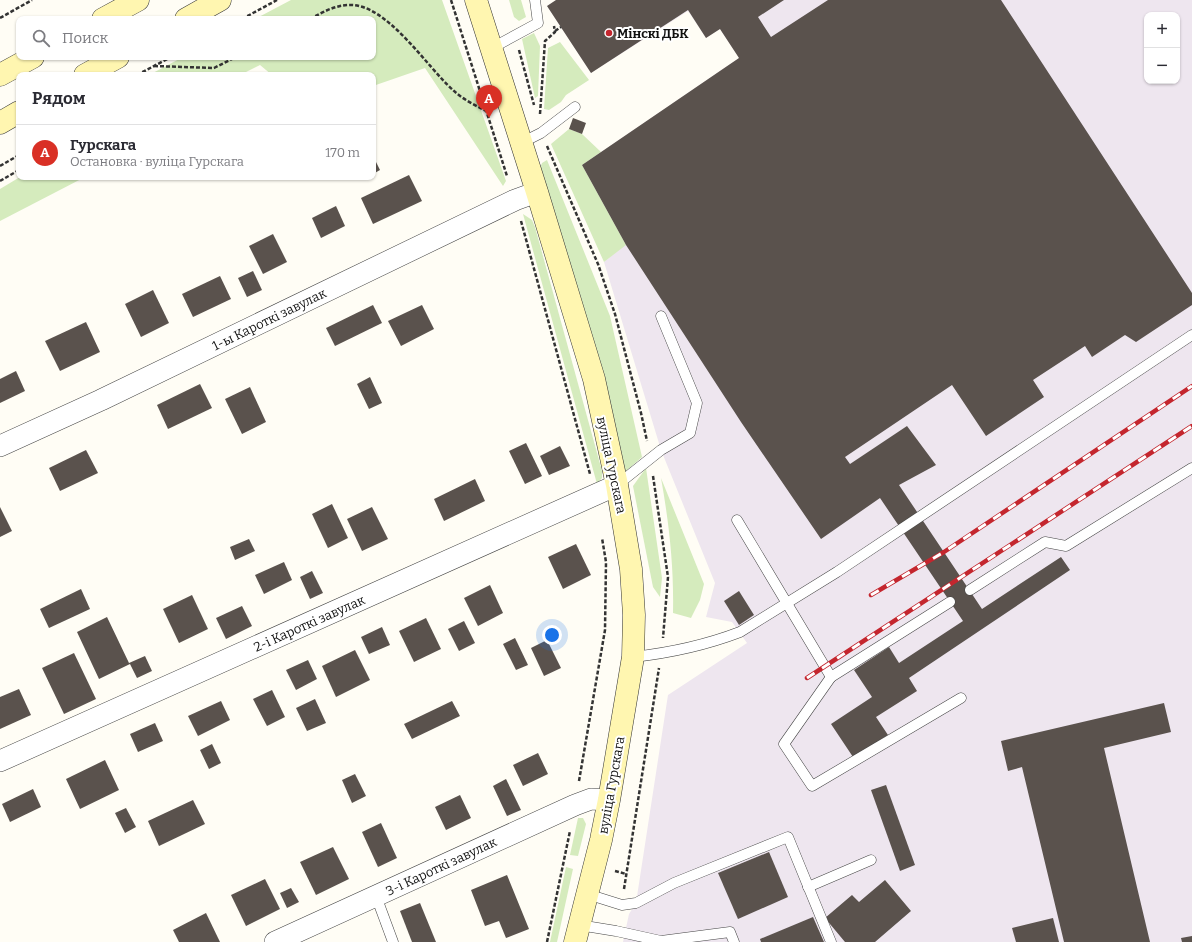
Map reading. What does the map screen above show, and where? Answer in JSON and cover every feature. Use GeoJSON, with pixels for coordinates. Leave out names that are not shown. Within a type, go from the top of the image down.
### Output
{"type":"FeatureCollection","features":[{"type":"Feature","properties":{"kind":"main road"},"geometry":{"type":"LineString","coordinates":[[109,16],[138,0]]}},
{"type":"Feature","properties":{"kind":"main road"},"geometry":{"type":"LineString","coordinates":[[191,16],[220,0]]}},
{"type":"Feature","properties":{"kind":"main road","name":"вуліца Гурскага"},"geometry":{"type":"LineString","coordinates":[[476,0],[594,379],[618,485],[631,569],[634,615],[633,657],[601,840],[577,934]]}},
{"type":"Feature","properties":{"kind":"main road"},"geometry":{"type":"LineString","coordinates":[[0,75],[28,60]]}},
{"type":"Feature","properties":{"kind":"main road"},"geometry":{"type":"LineString","coordinates":[[90,72],[112,60]]}},
{"type":"Feature","properties":{"kind":"main road"},"geometry":{"type":"LineString","coordinates":[[0,123],[16,114]]}},
{"type":"Feature","properties":{"kind":"street","name":"1-ы Кароткі завулак"},"geometry":{"type":"LineString","coordinates":[[0,446],[101,400],[515,200],[537,192]]}},
{"type":"Feature","properties":{"kind":"street","name":"2-і Кароткі завулак"},"geometry":{"type":"LineString","coordinates":[[0,761],[618,485]]}},
{"type":"Feature","properties":{"kind":"street","name":"3-і Кароткі завулак"},"geometry":{"type":"LineString","coordinates":[[275,942],[575,805],[591,799],[609,800]]}},
{"type":"Feature","properties":{"kind":"lane"},"geometry":{"type":"LineString","coordinates":[[492,48],[538,23],[535,0]]}},
{"type":"Feature","properties":{"kind":"lane"},"geometry":{"type":"LineString","coordinates":[[521,143],[540,129],[575,108]]}},
{"type":"Feature","properties":{"kind":"lane"},"geometry":{"type":"LineString","coordinates":[[618,485],[661,450],[690,433],[697,404],[661,316]]}},
{"type":"Feature","properties":{"kind":"lane"},"geometry":{"type":"LineString","coordinates":[[633,657],[662,654],[727,637],[740,632],[837,572],[1192,335]]}},
{"type":"Feature","properties":{"kind":"lane"},"geometry":{"type":"LineString","coordinates":[[970,590],[1045,542],[1066,546],[1192,468]]}},
{"type":"Feature","properties":{"kind":"lane"},"geometry":{"type":"LineString","coordinates":[[737,520],[831,677]]}},
{"type":"Feature","properties":{"kind":"lane"},"geometry":{"type":"LineString","coordinates":[[950,602],[831,677],[784,744],[812,786],[961,698]]}},
{"type":"Feature","properties":{"kind":"lane"},"geometry":{"type":"LineString","coordinates":[[587,894],[622,905],[636,903],[674,883],[788,837],[831,942]]}},
{"type":"Feature","properties":{"kind":"lane"},"geometry":{"type":"LineString","coordinates":[[808,887],[871,860]]}},
{"type":"Feature","properties":{"kind":"lane"},"geometry":{"type":"LineString","coordinates":[[376,896],[393,942]]}},
{"type":"Feature","properties":{"kind":"lane"},"geometry":{"type":"LineString","coordinates":[[577,934],[616,931],[661,942],[730,932],[734,942]]}},
{"type":"Feature","properties":{"kind":"path"},"geometry":{"type":"LineString","coordinates":[[0,18],[32,0]]}},
{"type":"Feature","properties":{"kind":"path"},"geometry":{"type":"LineString","coordinates":[[248,16],[277,0]]}},
{"type":"Feature","properties":{"kind":"path"},"geometry":{"type":"LineString","coordinates":[[450,0],[515,200],[596,494]]}},
{"type":"Feature","properties":{"kind":"path"},"geometry":{"type":"LineString","coordinates":[[316,16],[332,8],[351,4],[372,10],[406,39],[453,91],[486,111]]}},
{"type":"Feature","properties":{"kind":"path"},"geometry":{"type":"LineString","coordinates":[[554,24],[555,32]]}},
{"type":"Feature","properties":{"kind":"path"},"geometry":{"type":"LineString","coordinates":[[540,129],[545,41],[560,27]]}},
{"type":"Feature","properties":{"kind":"path"},"geometry":{"type":"LineString","coordinates":[[518,43],[540,129]]}},
{"type":"Feature","properties":{"kind":"path"},"geometry":{"type":"LineString","coordinates":[[143,72],[165,60]]}},
{"type":"Feature","properties":{"kind":"path"},"geometry":{"type":"LineString","coordinates":[[154,66],[214,68],[230,60]]}},
{"type":"Feature","properties":{"kind":"path"},"geometry":{"type":"LineString","coordinates":[[0,166],[16,157]]}},
{"type":"Feature","properties":{"kind":"path"},"geometry":{"type":"LineString","coordinates":[[0,181],[16,172]]}},
{"type":"Feature","properties":{"kind":"path"},"geometry":{"type":"LineString","coordinates":[[547,942],[565,859],[605,630],[606,562],[601,532]]}},
{"type":"Feature","properties":{"kind":"shaded area"},"geometry":{"type":"Polygon","coordinates":[[[556,0],[1192,0],[1192,942],[623,942],[629,914],[636,903],[668,695],[747,643],[732,622],[706,617],[715,583],[661,450],[604,262],[626,244],[582,165],[739,58],[720,29],[706,38],[688,11],[591,73],[547,6],[556,0]]]}},
{"type":"Feature","properties":{"kind":"green space"},"geometry":{"type":"Polygon","coordinates":[[[291,0],[442,0],[506,181],[503,186],[425,68],[376,85],[376,72],[268,72],[260,65],[246,72],[155,72],[177,60],[376,60],[376,16],[261,16],[291,0]]]}},
{"type":"Feature","properties":{"kind":"green space"},"geometry":{"type":"Polygon","coordinates":[[[509,0],[521,0],[526,17],[519,21],[514,17],[509,0]]]}},
{"type":"Feature","properties":{"kind":"green space"},"geometry":{"type":"Polygon","coordinates":[[[534,33],[540,46],[538,96],[535,98],[522,39],[534,33]]]}},
{"type":"Feature","properties":{"kind":"green space"},"geometry":{"type":"Polygon","coordinates":[[[560,42],[589,80],[566,95],[561,102],[549,110],[544,109],[548,48],[560,42]]]}},
{"type":"Feature","properties":{"kind":"green space"},"geometry":{"type":"Polygon","coordinates":[[[569,129],[582,134],[601,152],[582,165],[626,245],[604,262],[551,144],[569,129]]]}},
{"type":"Feature","properties":{"kind":"green space"},"geometry":{"type":"Polygon","coordinates":[[[547,160],[610,316],[642,457],[625,472],[613,415],[580,295],[538,173],[542,163],[547,160]]]}},
{"type":"Feature","properties":{"kind":"green space"},"geometry":{"type":"Polygon","coordinates":[[[16,179],[79,180],[0,221],[0,189],[16,179]]]}},
{"type":"Feature","properties":{"kind":"green space"},"geometry":{"type":"Polygon","coordinates":[[[523,214],[532,220],[535,227],[602,471],[602,478],[597,484],[523,214]]]}},
{"type":"Feature","properties":{"kind":"green space"},"geometry":{"type":"Polygon","coordinates":[[[646,468],[662,578],[660,597],[653,587],[633,486],[646,468]]]}},
{"type":"Feature","properties":{"kind":"green space"},"geometry":{"type":"Polygon","coordinates":[[[661,478],[704,584],[700,600],[691,618],[673,613],[673,578],[661,478]]]}},
{"type":"Feature","properties":{"kind":"green space"},"geometry":{"type":"Polygon","coordinates":[[[578,818],[583,818],[586,824],[578,856],[570,855],[578,818]]]}},
{"type":"Feature","properties":{"kind":"green space"},"geometry":{"type":"Polygon","coordinates":[[[566,867],[573,869],[557,942],[550,942],[566,867]]]}},
{"type":"Feature","properties":{"kind":"building"},"geometry":{"type":"Polygon","coordinates":[[[556,0],[784,0],[758,17],[771,37],[828,0],[1001,0],[1192,293],[1192,305],[1136,342],[1125,335],[1092,357],[1085,346],[1033,380],[1044,397],[986,436],[952,385],[845,457],[850,464],[907,426],[936,465],[899,485],[982,609],[1061,557],[1070,570],[909,678],[917,691],[876,717],[888,735],[853,757],[831,724],[872,697],[854,670],[889,647],[899,663],[963,621],[880,498],[821,539],[741,422],[626,245],[582,165],[739,58],[720,29],[706,38],[688,10],[591,73],[547,6],[556,0]]]}},
{"type":"Feature","properties":{"kind":"building"},"geometry":{"type":"Polygon","coordinates":[[[573,118],[586,123],[582,134],[569,129],[573,118]]]}},
{"type":"Feature","properties":{"kind":"building"},"geometry":{"type":"Polygon","coordinates":[[[376,162],[380,170],[376,172],[376,162]]]}},
{"type":"Feature","properties":{"kind":"building"},"geometry":{"type":"Polygon","coordinates":[[[409,175],[422,201],[373,224],[361,198],[409,175]]]}},
{"type":"Feature","properties":{"kind":"building"},"geometry":{"type":"Polygon","coordinates":[[[336,206],[345,226],[321,238],[312,218],[336,206]]]}},
{"type":"Feature","properties":{"kind":"building"},"geometry":{"type":"Polygon","coordinates":[[[273,234],[287,262],[263,274],[249,246],[273,234]]]}},
{"type":"Feature","properties":{"kind":"building"},"geometry":{"type":"Polygon","coordinates":[[[253,271],[262,290],[247,297],[238,278],[253,271]]]}},
{"type":"Feature","properties":{"kind":"building"},"geometry":{"type":"Polygon","coordinates":[[[220,276],[231,299],[193,317],[182,294],[220,276]]]}},
{"type":"Feature","properties":{"kind":"building"},"geometry":{"type":"Polygon","coordinates":[[[153,290],[169,323],[141,337],[125,304],[153,290]]]}},
{"type":"Feature","properties":{"kind":"building"},"geometry":{"type":"Polygon","coordinates":[[[373,305],[382,323],[335,346],[326,328],[373,305]]]}},
{"type":"Feature","properties":{"kind":"building"},"geometry":{"type":"Polygon","coordinates":[[[422,305],[434,329],[401,346],[388,321],[422,305]]]}},
{"type":"Feature","properties":{"kind":"building"},"geometry":{"type":"Polygon","coordinates":[[[86,322],[100,352],[60,371],[45,341],[86,322]]]}},
{"type":"Feature","properties":{"kind":"building"},"geometry":{"type":"Polygon","coordinates":[[[16,371],[25,391],[0,403],[0,379],[16,371]]]}},
{"type":"Feature","properties":{"kind":"building"},"geometry":{"type":"Polygon","coordinates":[[[370,377],[382,403],[369,409],[357,384],[370,377]]]}},
{"type":"Feature","properties":{"kind":"building"},"geometry":{"type":"Polygon","coordinates":[[[200,384],[212,408],[168,429],[157,405],[200,384]]]}},
{"type":"Feature","properties":{"kind":"building"},"geometry":{"type":"Polygon","coordinates":[[[250,387],[266,422],[242,434],[225,399],[250,387]]]}},
{"type":"Feature","properties":{"kind":"building"},"geometry":{"type":"Polygon","coordinates":[[[526,443],[542,476],[525,484],[509,451],[526,443]]]}},
{"type":"Feature","properties":{"kind":"building"},"geometry":{"type":"Polygon","coordinates":[[[560,446],[570,466],[549,475],[540,456],[560,446]]]}},
{"type":"Feature","properties":{"kind":"building"},"geometry":{"type":"Polygon","coordinates":[[[86,450],[98,473],[60,491],[49,468],[86,450]]]}},
{"type":"Feature","properties":{"kind":"building"},"geometry":{"type":"Polygon","coordinates":[[[475,479],[485,501],[444,521],[434,499],[475,479]]]}},
{"type":"Feature","properties":{"kind":"building"},"geometry":{"type":"Polygon","coordinates":[[[332,504],[348,538],[328,548],[312,514],[332,504]]]}},
{"type":"Feature","properties":{"kind":"building"},"geometry":{"type":"Polygon","coordinates":[[[0,507],[12,531],[0,537],[0,507]]]}},
{"type":"Feature","properties":{"kind":"building"},"geometry":{"type":"Polygon","coordinates":[[[372,507],[388,539],[362,551],[347,519],[372,507]]]}},
{"type":"Feature","properties":{"kind":"building"},"geometry":{"type":"Polygon","coordinates":[[[249,539],[255,551],[235,560],[230,547],[249,539]]]}},
{"type":"Feature","properties":{"kind":"building"},"geometry":{"type":"Polygon","coordinates":[[[576,544],[591,575],[563,589],[548,557],[576,544]]]}},
{"type":"Feature","properties":{"kind":"building"},"geometry":{"type":"Polygon","coordinates":[[[284,562],[292,580],[264,594],[255,575],[284,562]]]}},
{"type":"Feature","properties":{"kind":"building"},"geometry":{"type":"Polygon","coordinates":[[[312,571],[323,593],[310,599],[300,577],[312,571]]]}},
{"type":"Feature","properties":{"kind":"building"},"geometry":{"type":"Polygon","coordinates":[[[490,585],[503,613],[478,626],[464,598],[490,585]]]}},
{"type":"Feature","properties":{"kind":"building"},"geometry":{"type":"Polygon","coordinates":[[[81,589],[90,609],[49,628],[40,609],[81,589]]]}},
{"type":"Feature","properties":{"kind":"building"},"geometry":{"type":"Polygon","coordinates":[[[739,591],[754,615],[739,625],[724,601],[739,591]]]}},
{"type":"Feature","properties":{"kind":"building"},"geometry":{"type":"Polygon","coordinates":[[[192,595],[208,629],[179,643],[163,609],[192,595]]]}},
{"type":"Feature","properties":{"kind":"building"},"geometry":{"type":"Polygon","coordinates":[[[242,606],[252,626],[226,639],[216,618],[242,606]]]}},
{"type":"Feature","properties":{"kind":"building"},"geometry":{"type":"Polygon","coordinates":[[[107,617],[129,663],[145,656],[152,671],[137,678],[130,664],[99,679],[77,632],[107,617]]]}},
{"type":"Feature","properties":{"kind":"building"},"geometry":{"type":"Polygon","coordinates":[[[426,618],[441,649],[414,662],[399,631],[426,618]]]}},
{"type":"Feature","properties":{"kind":"building"},"geometry":{"type":"Polygon","coordinates":[[[464,621],[475,643],[459,651],[448,629],[464,621]]]}},
{"type":"Feature","properties":{"kind":"building"},"geometry":{"type":"Polygon","coordinates":[[[382,627],[390,645],[369,654],[361,637],[382,627]]]}},
{"type":"Feature","properties":{"kind":"building"},"geometry":{"type":"Polygon","coordinates":[[[515,638],[528,665],[516,670],[503,644],[515,638]]]}},
{"type":"Feature","properties":{"kind":"building"},"geometry":{"type":"Polygon","coordinates":[[[547,640],[561,668],[544,676],[531,648],[547,640]]]}},
{"type":"Feature","properties":{"kind":"building"},"geometry":{"type":"Polygon","coordinates":[[[355,650],[370,680],[336,697],[322,666],[355,650]]]}},
{"type":"Feature","properties":{"kind":"building"},"geometry":{"type":"Polygon","coordinates":[[[74,653],[96,699],[64,714],[42,668],[74,653]]]}},
{"type":"Feature","properties":{"kind":"building"},"geometry":{"type":"Polygon","coordinates":[[[308,660],[317,679],[296,690],[286,670],[308,660]]]}},
{"type":"Feature","properties":{"kind":"building"},"geometry":{"type":"Polygon","coordinates":[[[19,689],[31,715],[0,729],[0,697],[19,689]]]}},
{"type":"Feature","properties":{"kind":"building"},"geometry":{"type":"Polygon","coordinates":[[[272,690],[285,717],[267,726],[253,699],[272,690]]]}},
{"type":"Feature","properties":{"kind":"building"},"geometry":{"type":"Polygon","coordinates":[[[315,699],[326,723],[307,731],[296,708],[315,699]]]}},
{"type":"Feature","properties":{"kind":"building"},"geometry":{"type":"Polygon","coordinates":[[[221,701],[230,720],[198,736],[188,716],[221,701]]]}},
{"type":"Feature","properties":{"kind":"building"},"geometry":{"type":"Polygon","coordinates":[[[452,701],[460,716],[412,739],[404,724],[452,701]]]}},
{"type":"Feature","properties":{"kind":"building"},"geometry":{"type":"Polygon","coordinates":[[[1164,703],[1171,732],[1104,748],[1150,942],[1064,942],[1022,767],[1008,771],[1001,741],[1164,703]]]}},
{"type":"Feature","properties":{"kind":"building"},"geometry":{"type":"Polygon","coordinates":[[[155,723],[163,741],[138,752],[130,734],[155,723]]]}},
{"type":"Feature","properties":{"kind":"building"},"geometry":{"type":"Polygon","coordinates":[[[212,744],[221,763],[209,769],[200,750],[212,744]]]}},
{"type":"Feature","properties":{"kind":"building"},"geometry":{"type":"Polygon","coordinates":[[[538,753],[548,774],[523,786],[513,765],[538,753]]]}},
{"type":"Feature","properties":{"kind":"building"},"geometry":{"type":"Polygon","coordinates":[[[105,760],[119,790],[80,809],[66,779],[105,760]]]}},
{"type":"Feature","properties":{"kind":"building"},"geometry":{"type":"Polygon","coordinates":[[[355,774],[366,796],[352,803],[342,780],[355,774]]]}},
{"type":"Feature","properties":{"kind":"building"},"geometry":{"type":"Polygon","coordinates":[[[506,779],[521,810],[507,816],[493,786],[506,779]]]}},
{"type":"Feature","properties":{"kind":"building"},"geometry":{"type":"Polygon","coordinates":[[[886,785],[915,865],[900,871],[871,790],[886,785]]]}},
{"type":"Feature","properties":{"kind":"building"},"geometry":{"type":"Polygon","coordinates":[[[33,789],[41,807],[10,822],[2,804],[33,789]]]}},
{"type":"Feature","properties":{"kind":"building"},"geometry":{"type":"Polygon","coordinates":[[[460,795],[471,818],[446,830],[435,807],[460,795]]]}},
{"type":"Feature","properties":{"kind":"building"},"geometry":{"type":"Polygon","coordinates":[[[193,800],[205,824],[159,846],[148,821],[193,800]]]}},
{"type":"Feature","properties":{"kind":"building"},"geometry":{"type":"Polygon","coordinates":[[[126,808],[136,827],[125,833],[115,813],[126,808]]]}},
{"type":"Feature","properties":{"kind":"building"},"geometry":{"type":"Polygon","coordinates":[[[381,823],[397,858],[378,867],[362,832],[381,823]]]}},
{"type":"Feature","properties":{"kind":"building"},"geometry":{"type":"Polygon","coordinates":[[[333,847],[349,879],[316,895],[300,862],[333,847]]]}},
{"type":"Feature","properties":{"kind":"building"},"geometry":{"type":"Polygon","coordinates":[[[769,852],[788,897],[738,919],[718,873],[769,852]]]}},
{"type":"Feature","properties":{"kind":"building"},"geometry":{"type":"Polygon","coordinates":[[[507,875],[529,929],[506,938],[499,921],[485,926],[471,890],[507,875]]]}},
{"type":"Feature","properties":{"kind":"building"},"geometry":{"type":"Polygon","coordinates":[[[265,879],[280,909],[246,926],[231,895],[265,879]]]}},
{"type":"Feature","properties":{"kind":"building"},"geometry":{"type":"Polygon","coordinates":[[[885,880],[911,911],[875,942],[845,942],[825,918],[852,895],[859,902],[885,880]]]}},
{"type":"Feature","properties":{"kind":"building"},"geometry":{"type":"Polygon","coordinates":[[[291,888],[299,902],[287,908],[280,893],[291,888]]]}},
{"type":"Feature","properties":{"kind":"building"},"geometry":{"type":"Polygon","coordinates":[[[420,903],[436,942],[412,942],[400,911],[420,903]]]}},
{"type":"Feature","properties":{"kind":"building"},"geometry":{"type":"Polygon","coordinates":[[[206,913],[220,942],[179,942],[173,930],[206,913]]]}},
{"type":"Feature","properties":{"kind":"building"},"geometry":{"type":"Polygon","coordinates":[[[813,917],[824,942],[761,942],[760,939],[813,917]]]}},
{"type":"Feature","properties":{"kind":"building"},"geometry":{"type":"Polygon","coordinates":[[[1053,918],[1059,942],[1016,942],[1012,928],[1053,918]]]}},
{"type":"Feature","properties":{"kind":"building"},"geometry":{"type":"Polygon","coordinates":[[[1192,936],[1192,942],[1182,942],[1181,938],[1192,936]]]}},
{"type":"Feature","properties":{"kind":"railway"},"geometry":{"type":"LineString","coordinates":[[871,595],[944,552],[1192,386]]}},
{"type":"Feature","properties":{"kind":"railway"},"geometry":{"type":"LineString","coordinates":[[807,678],[1192,426]]}},
{"type":"Feature","properties":{"kind":"place","name":"Мінскі ДБК"},"geometry":{"type":"Point","coordinates":[609,33]}},
{"type":"Feature","properties":{"kind":"place","name":"Гурскага"},"geometry":{"type":"Point","coordinates":[489,118]}}]}
